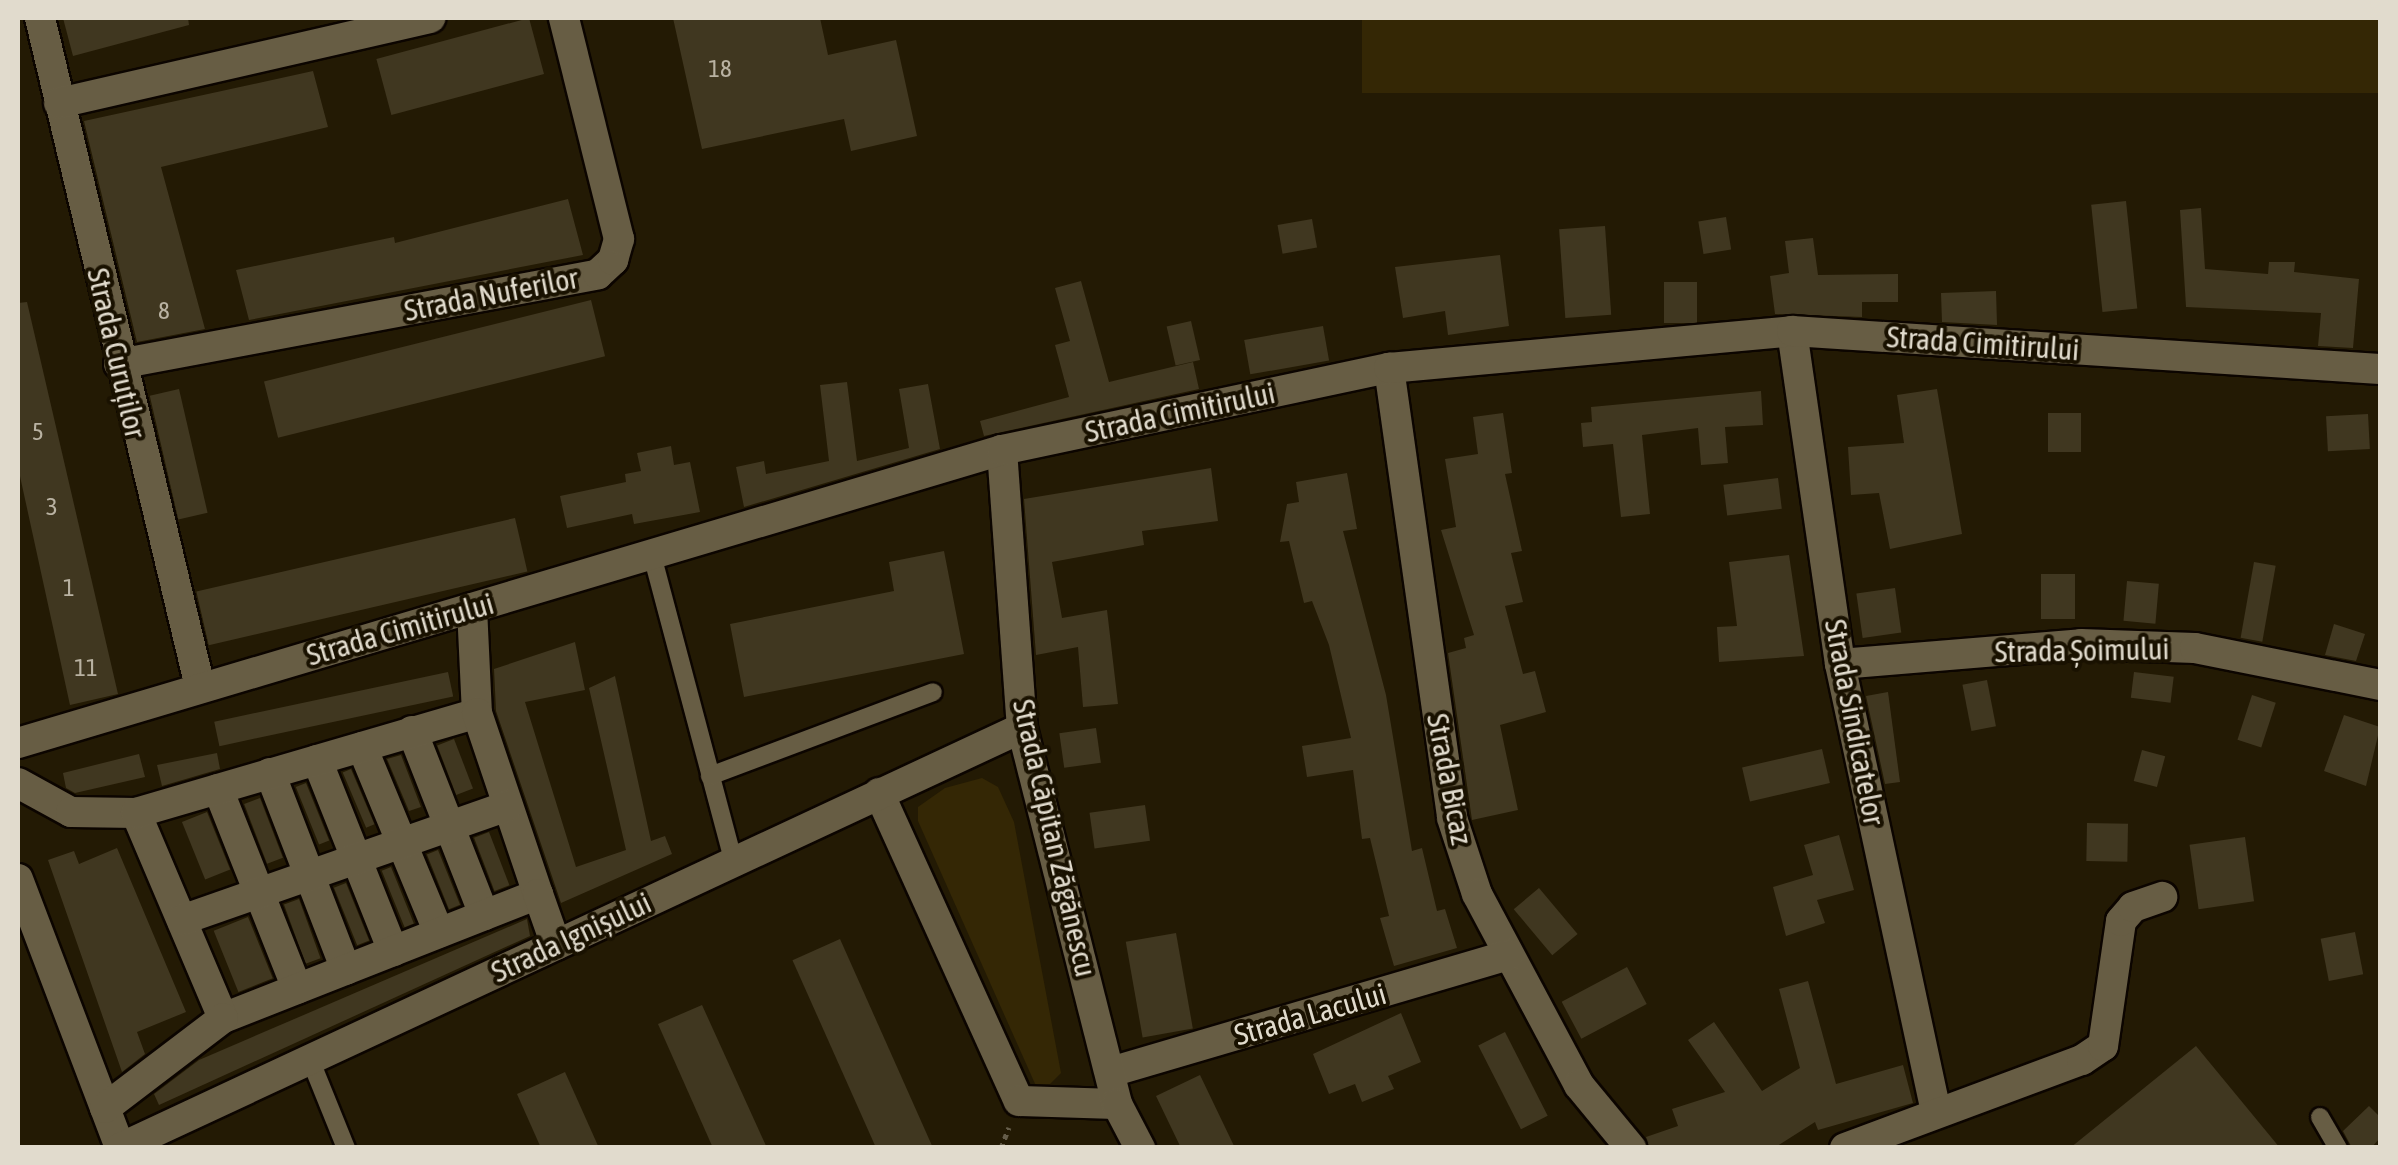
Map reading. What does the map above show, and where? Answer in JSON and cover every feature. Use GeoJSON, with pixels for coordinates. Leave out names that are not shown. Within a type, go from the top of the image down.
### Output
{"type":"FeatureCollection","features":[{"type":"Feature","properties":{"kind":"street","name":"Strada Curuților"},"geometry":{"type":"LineString","coordinates":[[40,18],[119,364],[200,687]]}},
{"type":"Feature","properties":{"kind":"street"},"geometry":{"type":"LineString","coordinates":[[59,103],[430,18]]}},
{"type":"Feature","properties":{"kind":"street","name":"Strada Nuferilor"},"geometry":{"type":"LineString","coordinates":[[119,364],[598,274],[614,260],[618,239],[564,18]]}},
{"type":"Feature","properties":{"kind":"street","name":"Strada Cimitirului"},"geometry":{"type":"LineString","coordinates":[[18,743],[1002,450],[1389,368],[1792,331],[2380,369]]}},
{"type":"Feature","properties":{"kind":"street","name":"Strada Sindicatelor"},"geometry":{"type":"LineString","coordinates":[[1792,331],[1840,664],[1936,1110]]}},
{"type":"Feature","properties":{"kind":"street","name":"Strada Bicaz"},"geometry":{"type":"LineString","coordinates":[[1389,368],[1452,818],[1477,894],[1578,1085],[1631,1148]]}},
{"type":"Feature","properties":{"kind":"street","name":"Strada Căpitan Zăgănescu"},"geometry":{"type":"LineString","coordinates":[[1002,450],[1022,728],[1112,1072],[1116,1104],[1140,1148]]}},
{"type":"Feature","properties":{"kind":"street"},"geometry":{"type":"LineString","coordinates":[[472,608],[476,713],[556,945]]}},
{"type":"Feature","properties":{"kind":"street","name":"Strada Șoimului"},"geometry":{"type":"LineString","coordinates":[[1840,664],[2081,644],[2196,648],[2380,685]]}},
{"type":"Feature","properties":{"kind":"street"},"geometry":{"type":"LineString","coordinates":[[18,782],[71,812],[136,813],[476,713]]}},
{"type":"Feature","properties":{"kind":"street","name":"Strada Ignișului"},"geometry":{"type":"LineString","coordinates":[[129,1146],[732,859],[1022,728]]}},
{"type":"Feature","properties":{"kind":"street"},"geometry":{"type":"LineString","coordinates":[[412,731],[484,915]]}},
{"type":"Feature","properties":{"kind":"street"},"geometry":{"type":"LineString","coordinates":[[362,747],[439,933]]}},
{"type":"Feature","properties":{"kind":"street"},"geometry":{"type":"LineString","coordinates":[[317,760],[393,951]]}},
{"type":"Feature","properties":{"kind":"street"},"geometry":{"type":"LineString","coordinates":[[270,774],[346,970]]}},
{"type":"Feature","properties":{"kind":"street"},"geometry":{"type":"LineString","coordinates":[[218,789],[297,989]]}},
{"type":"Feature","properties":{"kind":"street"},"geometry":{"type":"LineString","coordinates":[[878,793],[1019,1101],[1116,1104]]}},
{"type":"Feature","properties":{"kind":"street"},"geometry":{"type":"LineString","coordinates":[[182,920],[508,806]]}},
{"type":"Feature","properties":{"kind":"street"},"geometry":{"type":"LineString","coordinates":[[136,813],[223,1018]]}},
{"type":"Feature","properties":{"kind":"street"},"geometry":{"type":"LineString","coordinates":[[18,879],[105,1108],[129,1146]]}},
{"type":"Feature","properties":{"kind":"street"},"geometry":{"type":"LineString","coordinates":[[105,1108],[223,1018],[538,894]]}},
{"type":"Feature","properties":{"kind":"street"},"geometry":{"type":"LineString","coordinates":[[1845,1148],[1936,1110],[2082,1060],[2104,1046],[2121,921],[2133,907],[2162,897]]}},
{"type":"Feature","properties":{"kind":"street","name":"Strada Lacului"},"geometry":{"type":"LineString","coordinates":[[1112,1072],[1508,955]]}},
{"type":"Feature","properties":{"kind":"lane"},"geometry":{"type":"LineString","coordinates":[[652,555],[732,859]]}},
{"type":"Feature","properties":{"kind":"lane"},"geometry":{"type":"LineString","coordinates":[[710,776],[933,692]]}},
{"type":"Feature","properties":{"kind":"lane"},"geometry":{"type":"LineString","coordinates":[[310,1059],[346,1148]]}},
{"type":"Feature","properties":{"kind":"lane"},"geometry":{"type":"LineString","coordinates":[[2320,1117],[2338,1148]]}},
{"type":"Feature","properties":{"kind":"shaded area"},"geometry":{"type":"Polygon","coordinates":[[[1362,18],[2380,18],[2380,93],[1362,93],[1362,18]]]}},
{"type":"Feature","properties":{"kind":"shaded area"},"geometry":{"type":"Polygon","coordinates":[[[982,778],[998,787],[1014,822],[1061,1073],[1050,1084],[1036,1086],[918,821],[918,807],[945,788],[982,778]]]}},
{"type":"Feature","properties":{"kind":"building"},"geometry":{"type":"Polygon","coordinates":[[[63,18],[188,18],[189,25],[73,56],[63,18]]]}},
{"type":"Feature","properties":{"kind":"building"},"geometry":{"type":"Polygon","coordinates":[[[529,18],[544,74],[391,115],[376,59],[529,18]]]}},
{"type":"Feature","properties":{"kind":"building"},"geometry":{"type":"Polygon","coordinates":[[[673,18],[820,18],[828,55],[896,40],[917,136],[851,151],[844,119],[702,149],[673,18]]]}},
{"type":"Feature","properties":{"kind":"building"},"geometry":{"type":"Polygon","coordinates":[[[313,71],[328,127],[161,167],[205,329],[137,342],[84,121],[313,71]]]}},
{"type":"Feature","properties":{"kind":"building"},"geometry":{"type":"Polygon","coordinates":[[[568,199],[583,255],[249,320],[236,270],[394,237],[395,243],[568,199]]]}},
{"type":"Feature","properties":{"kind":"building"},"geometry":{"type":"Polygon","coordinates":[[[2126,201],[2137,308],[2102,312],[2091,205],[2126,201]]]}},
{"type":"Feature","properties":{"kind":"building"},"geometry":{"type":"Polygon","coordinates":[[[2201,208],[2205,269],[2268,274],[2269,262],[2295,262],[2294,272],[2359,279],[2353,348],[2318,346],[2321,313],[2186,307],[2180,210],[2201,208]]]}},
{"type":"Feature","properties":{"kind":"building"},"geometry":{"type":"Polygon","coordinates":[[[1726,217],[1731,250],[1704,254],[1698,221],[1726,217]]]}},
{"type":"Feature","properties":{"kind":"building"},"geometry":{"type":"Polygon","coordinates":[[[1312,219],[1317,248],[1283,254],[1278,225],[1312,219]]]}},
{"type":"Feature","properties":{"kind":"building"},"geometry":{"type":"Polygon","coordinates":[[[1605,226],[1611,315],[1565,318],[1559,229],[1605,226]]]}},
{"type":"Feature","properties":{"kind":"building"},"geometry":{"type":"Polygon","coordinates":[[[1813,238],[1818,275],[1898,274],[1898,302],[1862,302],[1862,317],[1775,314],[1770,276],[1789,273],[1785,241],[1813,238]]]}},
{"type":"Feature","properties":{"kind":"building"},"geometry":{"type":"Polygon","coordinates":[[[1500,255],[1509,326],[1448,335],[1445,311],[1403,318],[1395,267],[1500,255]]]}},
{"type":"Feature","properties":{"kind":"building"},"geometry":{"type":"Polygon","coordinates":[[[1081,281],[1109,382],[1193,362],[1199,389],[984,436],[980,421],[1069,397],[1055,345],[1070,341],[1055,288],[1081,281]]]}},
{"type":"Feature","properties":{"kind":"building"},"geometry":{"type":"Polygon","coordinates":[[[1664,282],[1697,282],[1697,323],[1664,323],[1664,282]]]}},
{"type":"Feature","properties":{"kind":"building"},"geometry":{"type":"Polygon","coordinates":[[[1996,291],[1997,325],[1942,322],[1941,293],[1996,291]]]}},
{"type":"Feature","properties":{"kind":"building"},"geometry":{"type":"Polygon","coordinates":[[[591,300],[605,356],[278,438],[264,382],[591,300]]]}},
{"type":"Feature","properties":{"kind":"building"},"geometry":{"type":"Polygon","coordinates":[[[27,302],[118,694],[70,705],[18,467],[18,303],[27,302]]]}},
{"type":"Feature","properties":{"kind":"building"},"geometry":{"type":"Polygon","coordinates":[[[1191,321],[1200,360],[1176,366],[1167,327],[1191,321]]]}},
{"type":"Feature","properties":{"kind":"building"},"geometry":{"type":"Polygon","coordinates":[[[1323,326],[1329,360],[1250,374],[1244,340],[1323,326]]]}},
{"type":"Feature","properties":{"kind":"building"},"geometry":{"type":"Polygon","coordinates":[[[847,382],[857,461],[909,448],[899,389],[928,384],[940,449],[744,507],[736,467],[764,461],[766,474],[829,461],[820,385],[847,382]]]}},
{"type":"Feature","properties":{"kind":"building"},"geometry":{"type":"Polygon","coordinates":[[[179,389],[208,513],[178,519],[150,396],[179,389]]]}},
{"type":"Feature","properties":{"kind":"building"},"geometry":{"type":"Polygon","coordinates":[[[1937,389],[1962,534],[1890,549],[1879,493],[1851,495],[1848,447],[1904,443],[1897,395],[1937,389]]]}},
{"type":"Feature","properties":{"kind":"building"},"geometry":{"type":"Polygon","coordinates":[[[1761,391],[1763,425],[1725,427],[1728,463],[1701,465],[1698,428],[1642,435],[1650,514],[1621,517],[1613,444],[1583,447],[1581,423],[1592,422],[1591,407],[1761,391]]]}},
{"type":"Feature","properties":{"kind":"building"},"geometry":{"type":"Polygon","coordinates":[[[1503,413],[1512,473],[1505,474],[1522,551],[1511,553],[1523,602],[1505,606],[1523,674],[1535,671],[1546,712],[1500,725],[1518,810],[1472,820],[1448,653],[1466,648],[1464,638],[1474,635],[1441,530],[1456,527],[1445,459],[1478,454],[1473,417],[1503,413]]]}},
{"type":"Feature","properties":{"kind":"building"},"geometry":{"type":"Polygon","coordinates":[[[2048,413],[2081,413],[2081,452],[2048,452],[2048,413]]]}},
{"type":"Feature","properties":{"kind":"building"},"geometry":{"type":"Polygon","coordinates":[[[2368,414],[2370,449],[2328,451],[2326,416],[2368,414]]]}},
{"type":"Feature","properties":{"kind":"building"},"geometry":{"type":"Polygon","coordinates":[[[671,446],[674,465],[690,462],[700,512],[634,524],[632,514],[567,528],[560,496],[626,482],[625,474],[641,471],[637,453],[671,446]]]}},
{"type":"Feature","properties":{"kind":"building"},"geometry":{"type":"Polygon","coordinates":[[[1211,468],[1218,521],[1142,531],[1144,545],[1052,562],[1062,618],[1107,610],[1118,704],[1083,707],[1078,647],[1036,655],[1024,499],[1211,468]]]}},
{"type":"Feature","properties":{"kind":"building"},"geometry":{"type":"Polygon","coordinates":[[[1347,473],[1357,529],[1343,531],[1386,695],[1412,851],[1422,848],[1437,911],[1445,909],[1457,948],[1394,966],[1380,918],[1389,916],[1370,838],[1362,839],[1353,770],[1307,777],[1302,746],[1351,738],[1329,645],[1312,601],[1304,603],[1289,541],[1280,542],[1287,504],[1299,502],[1296,482],[1347,473]]]}},
{"type":"Feature","properties":{"kind":"building"},"geometry":{"type":"Polygon","coordinates":[[[1778,478],[1782,509],[1727,515],[1723,485],[1778,478]]]}},
{"type":"Feature","properties":{"kind":"building"},"geometry":{"type":"Polygon","coordinates":[[[515,518],[527,572],[209,645],[196,592],[515,518]]]}},
{"type":"Feature","properties":{"kind":"building"},"geometry":{"type":"Polygon","coordinates":[[[944,551],[964,654],[744,697],[730,624],[894,591],[889,562],[944,551]]]}},
{"type":"Feature","properties":{"kind":"building"},"geometry":{"type":"Polygon","coordinates":[[[1789,555],[1804,656],[1719,662],[1717,627],[1737,626],[1729,562],[1789,555]]]}},
{"type":"Feature","properties":{"kind":"building"},"geometry":{"type":"Polygon","coordinates":[[[2254,562],[2276,566],[2262,642],[2241,638],[2254,562]]]}},
{"type":"Feature","properties":{"kind":"building"},"geometry":{"type":"Polygon","coordinates":[[[2041,574],[2075,574],[2075,619],[2041,619],[2041,574]]]}},
{"type":"Feature","properties":{"kind":"building"},"geometry":{"type":"Polygon","coordinates":[[[2127,581],[2159,584],[2155,624],[2124,621],[2127,581]]]}},
{"type":"Feature","properties":{"kind":"building"},"geometry":{"type":"Polygon","coordinates":[[[1895,588],[1901,633],[1863,638],[1856,593],[1895,588]]]}},
{"type":"Feature","properties":{"kind":"building"},"geometry":{"type":"Polygon","coordinates":[[[2334,624],[2365,634],[2356,661],[2325,655],[2334,624]]]}},
{"type":"Feature","properties":{"kind":"building"},"geometry":{"type":"Polygon","coordinates":[[[575,642],[585,690],[525,702],[576,867],[626,850],[589,688],[615,676],[651,841],[665,836],[672,854],[561,903],[496,711],[494,669],[575,642]]]}},
{"type":"Feature","properties":{"kind":"building"},"geometry":{"type":"Polygon","coordinates":[[[448,672],[453,696],[219,746],[214,722],[448,672]]]}},
{"type":"Feature","properties":{"kind":"building"},"geometry":{"type":"Polygon","coordinates":[[[2134,672],[2174,677],[2171,703],[2131,698],[2134,672]]]}},
{"type":"Feature","properties":{"kind":"building"},"geometry":{"type":"Polygon","coordinates":[[[1987,680],[1996,726],[1971,731],[1962,685],[1987,680]]]}},
{"type":"Feature","properties":{"kind":"building"},"geometry":{"type":"Polygon","coordinates":[[[1888,692],[1900,782],[1885,784],[1866,696],[1888,692]]]}},
{"type":"Feature","properties":{"kind":"building"},"geometry":{"type":"Polygon","coordinates":[[[2252,695],[2276,703],[2261,747],[2237,740],[2252,695]]]}},
{"type":"Feature","properties":{"kind":"building"},"geometry":{"type":"Polygon","coordinates":[[[2344,715],[2380,727],[2366,786],[2324,771],[2344,715]]]}},
{"type":"Feature","properties":{"kind":"building"},"geometry":{"type":"Polygon","coordinates":[[[1096,728],[1101,763],[1064,768],[1059,733],[1096,728]]]}},
{"type":"Feature","properties":{"kind":"building"},"geometry":{"type":"Polygon","coordinates":[[[454,739],[473,788],[456,795],[437,745],[454,739]]]}},
{"type":"Feature","properties":{"kind":"building"},"geometry":{"type":"Polygon","coordinates":[[[1822,749],[1830,783],[1750,802],[1742,767],[1822,749]]]}},
{"type":"Feature","properties":{"kind":"building"},"geometry":{"type":"Polygon","coordinates":[[[2142,750],[2165,756],[2157,787],[2134,781],[2142,750]]]}},
{"type":"Feature","properties":{"kind":"building"},"geometry":{"type":"Polygon","coordinates":[[[217,753],[220,769],[162,786],[157,765],[217,753]]]}},
{"type":"Feature","properties":{"kind":"building"},"geometry":{"type":"Polygon","coordinates":[[[139,754],[145,777],[75,793],[66,788],[63,773],[139,754]]]}},
{"type":"Feature","properties":{"kind":"building"},"geometry":{"type":"Polygon","coordinates":[[[401,755],[421,807],[409,811],[387,759],[401,755]]]}},
{"type":"Feature","properties":{"kind":"building"},"geometry":{"type":"Polygon","coordinates":[[[351,769],[374,824],[366,828],[343,773],[351,769]]]}},
{"type":"Feature","properties":{"kind":"building"},"geometry":{"type":"Polygon","coordinates":[[[306,783],[329,840],[319,845],[296,787],[306,783]]]}},
{"type":"Feature","properties":{"kind":"building"},"geometry":{"type":"Polygon","coordinates":[[[260,798],[283,858],[267,864],[244,804],[260,798]]]}},
{"type":"Feature","properties":{"kind":"building"},"geometry":{"type":"Polygon","coordinates":[[[1145,805],[1150,841],[1095,848],[1090,813],[1145,805]]]}},
{"type":"Feature","properties":{"kind":"building"},"geometry":{"type":"Polygon","coordinates":[[[207,812],[230,869],[205,880],[182,822],[207,812]]]}},
{"type":"Feature","properties":{"kind":"building"},"geometry":{"type":"Polygon","coordinates":[[[2087,823],[2128,824],[2127,862],[2086,861],[2087,823]]]}},
{"type":"Feature","properties":{"kind":"building"},"geometry":{"type":"Polygon","coordinates":[[[489,832],[509,885],[494,891],[474,838],[489,832]]]}},
{"type":"Feature","properties":{"kind":"building"},"geometry":{"type":"Polygon","coordinates":[[[1839,835],[1854,890],[1817,900],[1825,923],[1786,936],[1773,887],[1813,875],[1804,845],[1839,835]]]}},
{"type":"Feature","properties":{"kind":"building"},"geometry":{"type":"Polygon","coordinates":[[[2245,837],[2254,901],[2199,909],[2190,845],[2245,837]]]}},
{"type":"Feature","properties":{"kind":"building"},"geometry":{"type":"Polygon","coordinates":[[[117,848],[186,1012],[137,1032],[145,1054],[122,1072],[48,860],[74,851],[79,864],[117,848]]]}},
{"type":"Feature","properties":{"kind":"building"},"geometry":{"type":"Polygon","coordinates":[[[438,850],[460,905],[449,909],[427,854],[438,850]]]}},
{"type":"Feature","properties":{"kind":"building"},"geometry":{"type":"Polygon","coordinates":[[[391,867],[414,924],[405,927],[382,871],[391,867]]]}},
{"type":"Feature","properties":{"kind":"building"},"geometry":{"type":"Polygon","coordinates":[[[346,883],[369,940],[357,945],[334,888],[346,883]]]}},
{"type":"Feature","properties":{"kind":"building"},"geometry":{"type":"Polygon","coordinates":[[[1539,888],[1578,934],[1552,955],[1514,909],[1539,888]]]}},
{"type":"Feature","properties":{"kind":"building"},"geometry":{"type":"Polygon","coordinates":[[[299,899],[321,958],[306,964],[284,904],[299,899]]]}},
{"type":"Feature","properties":{"kind":"building"},"geometry":{"type":"Polygon","coordinates":[[[248,917],[273,978],[238,992],[214,931],[248,917]]]}},
{"type":"Feature","properties":{"kind":"building"},"geometry":{"type":"Polygon","coordinates":[[[527,919],[530,936],[159,1105],[154,1094],[199,1060],[527,919]]]}},
{"type":"Feature","properties":{"kind":"building"},"geometry":{"type":"Polygon","coordinates":[[[2355,932],[2363,974],[2329,981],[2321,939],[2355,932]]]}},
{"type":"Feature","properties":{"kind":"building"},"geometry":{"type":"Polygon","coordinates":[[[1176,933],[1193,1029],[1143,1037],[1126,942],[1176,933]]]}},
{"type":"Feature","properties":{"kind":"building"},"geometry":{"type":"Polygon","coordinates":[[[840,939],[933,1148],[876,1148],[792,960],[840,939]]]}},
{"type":"Feature","properties":{"kind":"building"},"geometry":{"type":"Polygon","coordinates":[[[1627,967],[1647,1004],[1581,1039],[1562,1002],[1627,967]]]}},
{"type":"Feature","properties":{"kind":"building"},"geometry":{"type":"Polygon","coordinates":[[[1808,981],[1836,1084],[1903,1065],[1913,1103],[1818,1130],[1815,1122],[1774,1148],[1649,1148],[1646,1137],[1678,1126],[1672,1109],[1725,1092],[1688,1040],[1714,1022],[1762,1091],[1800,1068],[1779,989],[1808,981]]]}},
{"type":"Feature","properties":{"kind":"building"},"geometry":{"type":"Polygon","coordinates":[[[702,1005],[767,1148],[713,1148],[658,1024],[702,1005]]]}},
{"type":"Feature","properties":{"kind":"building"},"geometry":{"type":"Polygon","coordinates":[[[1401,1013],[1421,1062],[1388,1076],[1394,1089],[1362,1102],[1355,1084],[1329,1094],[1313,1054],[1401,1013]]]}},
{"type":"Feature","properties":{"kind":"building"},"geometry":{"type":"Polygon","coordinates":[[[1505,1032],[1548,1116],[1521,1129],[1478,1046],[1505,1032]]]}},
{"type":"Feature","properties":{"kind":"building"},"geometry":{"type":"Polygon","coordinates":[[[2196,1046],[2280,1148],[2070,1148],[2196,1046]]]}},
{"type":"Feature","properties":{"kind":"building"},"geometry":{"type":"Polygon","coordinates":[[[565,1072],[599,1148],[541,1148],[517,1094],[565,1072]]]}},
{"type":"Feature","properties":{"kind":"building"},"geometry":{"type":"Polygon","coordinates":[[[1200,1075],[1235,1148],[1181,1148],[1156,1096],[1200,1075]]]}},
{"type":"Feature","properties":{"kind":"building"},"geometry":{"type":"Polygon","coordinates":[[[2369,1106],[2380,1117],[2380,1138],[2371,1148],[2352,1148],[2343,1131],[2369,1106]]]}}]}
